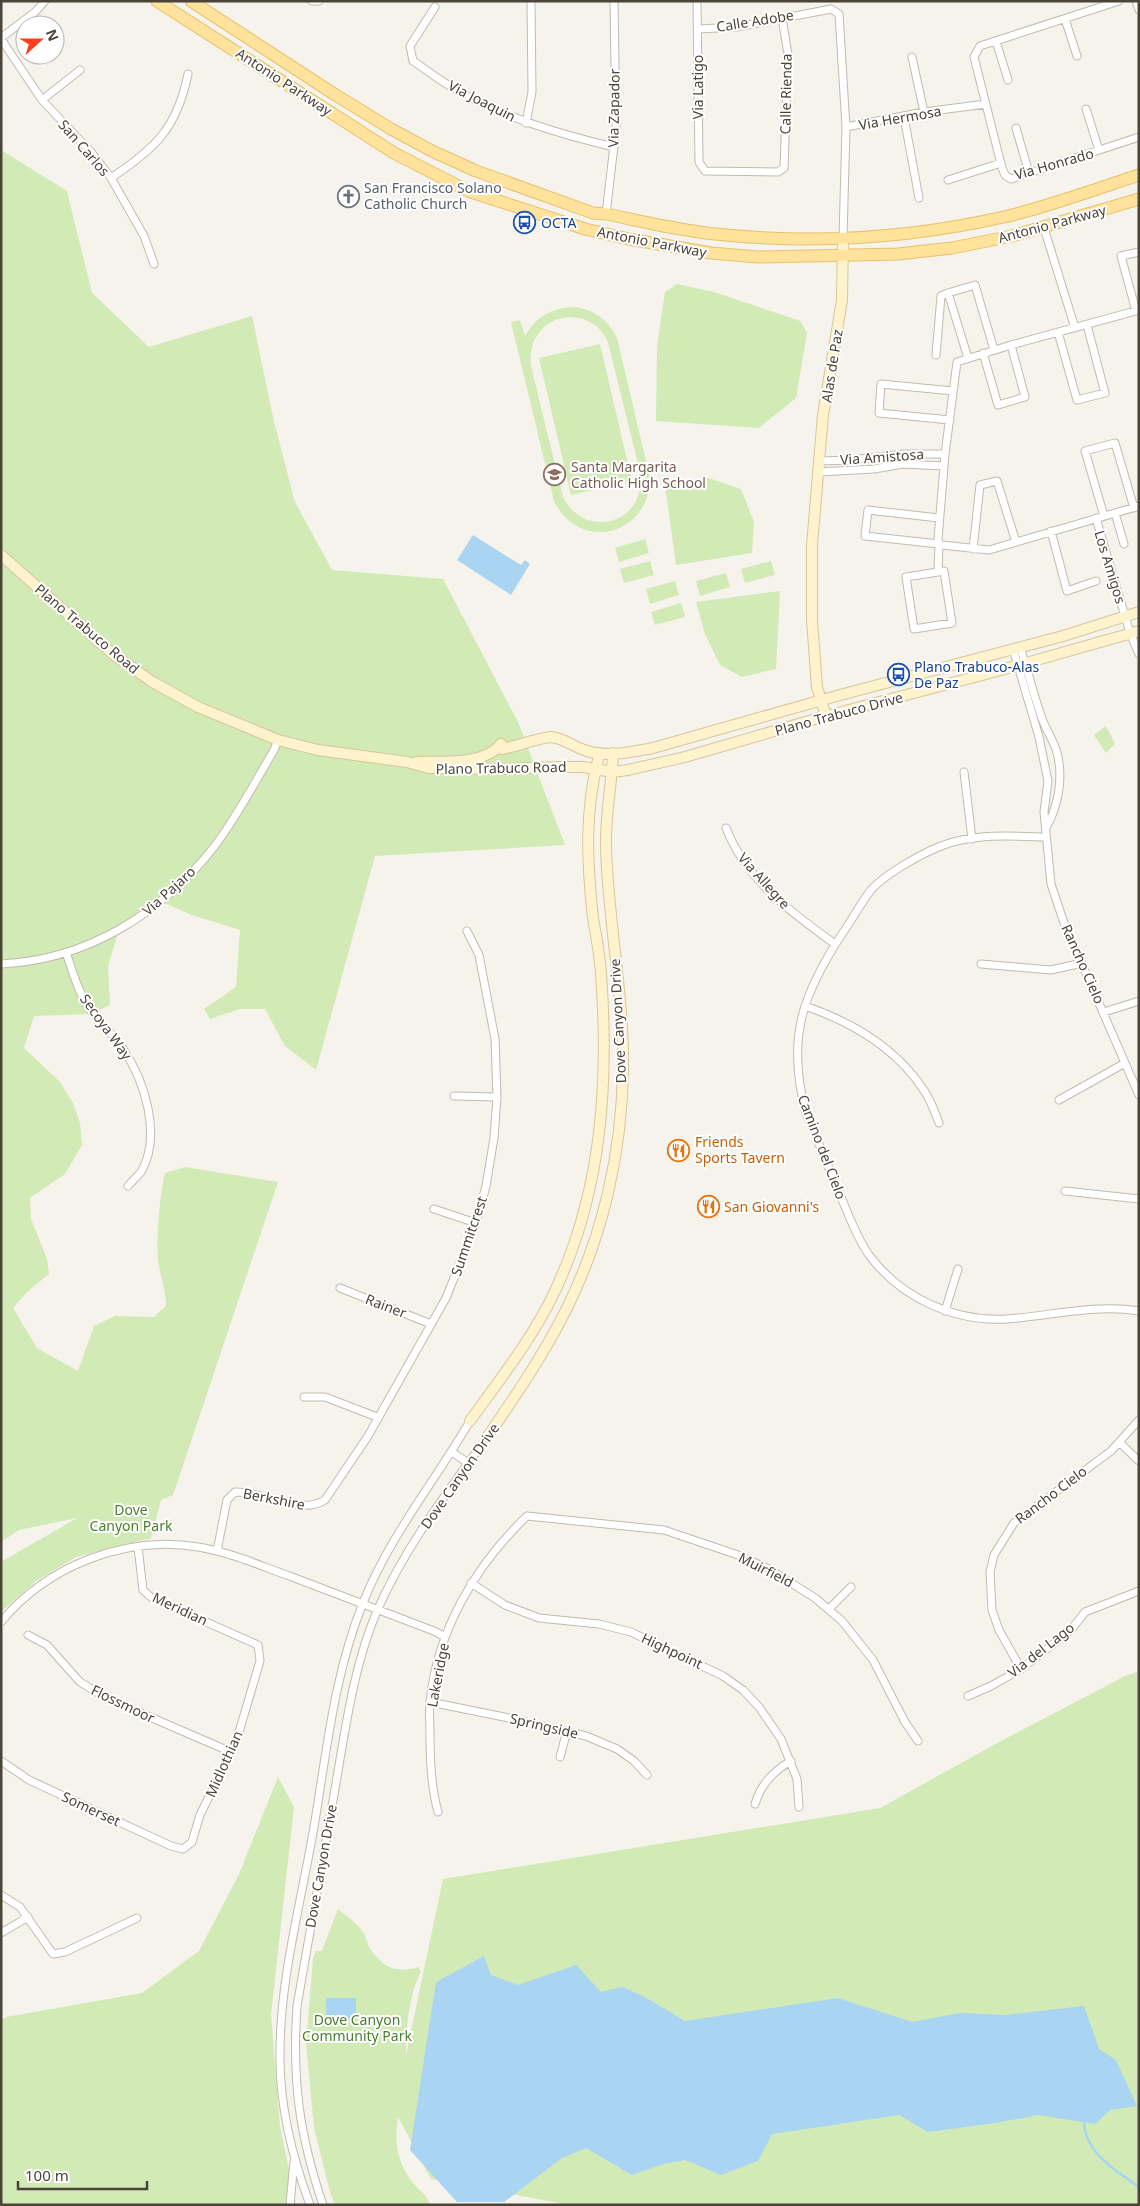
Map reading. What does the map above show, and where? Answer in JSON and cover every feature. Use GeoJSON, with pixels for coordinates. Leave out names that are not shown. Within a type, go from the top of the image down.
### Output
{"type":"FeatureCollection","features":[{"type":"Feature","properties":{"kind":"main road","name":"Antonio Parkway"},"geometry":{"type":"LineString","coordinates":[[157,1],[394,153],[468,191],[585,229],[669,247],[711,254],[758,257],[898,254],[952,248],[1044,228],[1139,199]]}},
{"type":"Feature","properties":{"kind":"main road","name":"Antonio Parkway"},"geometry":{"type":"LineString","coordinates":[[191,1],[342,99],[432,151],[476,171],[593,213],[724,235],[843,238],[897,234],[1009,216],[1139,175]]}},
{"type":"Feature","properties":{"kind":"street"},"geometry":{"type":"LineString","coordinates":[[1,39],[35,12],[44,1]]}},
{"type":"Feature","properties":{"kind":"street"},"geometry":{"type":"LineString","coordinates":[[312,1],[319,2]]}},
{"type":"Feature","properties":{"kind":"street"},"geometry":{"type":"LineString","coordinates":[[526,123],[532,92],[531,1]]}},
{"type":"Feature","properties":{"kind":"street","name":"Via Zapador"},"geometry":{"type":"LineString","coordinates":[[606,214],[614,147],[614,1]]}},
{"type":"Feature","properties":{"kind":"street","name":"Via Latigo"},"geometry":{"type":"LineString","coordinates":[[697,1],[699,162],[705,171]]}},
{"type":"Feature","properties":{"kind":"street"},"geometry":{"type":"LineString","coordinates":[[1001,163],[974,57],[980,46],[1119,1]]}},
{"type":"Feature","properties":{"kind":"street"},"geometry":{"type":"LineString","coordinates":[[1136,1],[1139,10]]}},
{"type":"Feature","properties":{"kind":"street","name":"Via Joaquin"},"geometry":{"type":"LineString","coordinates":[[435,8],[410,46],[413,61],[455,89],[526,123],[614,147]]}},
{"type":"Feature","properties":{"kind":"street","name":"Calle Adobe"},"geometry":{"type":"LineString","coordinates":[[698,29],[736,27],[831,9],[839,14]]}},
{"type":"Feature","properties":{"kind":"street","name":"Alas de Paz"},"geometry":{"type":"LineString","coordinates":[[826,716],[817,687],[812,620],[812,544],[823,416],[842,300],[846,128],[839,14]]}},
{"type":"Feature","properties":{"kind":"street","name":"Calle Rienda"},"geometry":{"type":"LineString","coordinates":[[705,171],[782,170],[785,164],[788,54],[782,18]]}},
{"type":"Feature","properties":{"kind":"street"},"geometry":{"type":"LineString","coordinates":[[1065,19],[1077,56]]}},
{"type":"Feature","properties":{"kind":"street","name":"San Carlos"},"geometry":{"type":"LineString","coordinates":[[1,39],[42,100],[91,152],[111,178],[144,236],[154,264]]}},
{"type":"Feature","properties":{"kind":"street"},"geometry":{"type":"LineString","coordinates":[[996,41],[1008,80]]}},
{"type":"Feature","properties":{"kind":"street"},"geometry":{"type":"LineString","coordinates":[[912,57],[924,112]]}},
{"type":"Feature","properties":{"kind":"street"},"geometry":{"type":"LineString","coordinates":[[42,100],[80,70]]}},
{"type":"Feature","properties":{"kind":"street"},"geometry":{"type":"LineString","coordinates":[[111,178],[143,156],[158,140],[176,115],[184,95],[188,74]]}},
{"type":"Feature","properties":{"kind":"street","name":"Via Hermosa"},"geometry":{"type":"LineString","coordinates":[[846,128],[924,112],[986,104]]}},
{"type":"Feature","properties":{"kind":"street"},"geometry":{"type":"LineString","coordinates":[[1086,109],[1100,150]]}},
{"type":"Feature","properties":{"kind":"street"},"geometry":{"type":"LineString","coordinates":[[904,117],[919,198]]}},
{"type":"Feature","properties":{"kind":"street"},"geometry":{"type":"LineString","coordinates":[[1016,128],[1029,173]]}},
{"type":"Feature","properties":{"kind":"street","name":"Via Honrado"},"geometry":{"type":"LineString","coordinates":[[948,180],[1001,163],[1005,175],[1011,179],[1139,137]]}},
{"type":"Feature","properties":{"kind":"street"},"geometry":{"type":"LineString","coordinates":[[1044,228],[1075,328]]}},
{"type":"Feature","properties":{"kind":"street"},"geometry":{"type":"LineString","coordinates":[[948,293],[968,358],[1138,310],[1121,256],[1139,252]]}},
{"type":"Feature","properties":{"kind":"street"},"geometry":{"type":"LineString","coordinates":[[936,354],[941,296],[975,285],[994,350]]}},
{"type":"Feature","properties":{"kind":"street"},"geometry":{"type":"LineString","coordinates":[[1058,332],[1077,400],[1105,392],[1087,325]]}},
{"type":"Feature","properties":{"kind":"street"},"geometry":{"type":"LineString","coordinates":[[983,353],[998,405],[1026,397],[1011,345]]}},
{"type":"Feature","properties":{"kind":"street","name":"Via Amistosa"},"geometry":{"type":"LineString","coordinates":[[938,572],[939,518],[952,391],[958,362],[968,358]]}},
{"type":"Feature","properties":{"kind":"street"},"geometry":{"type":"LineString","coordinates":[[950,420],[879,413],[881,384],[952,391]]}},
{"type":"Feature","properties":{"kind":"street"},"geometry":{"type":"LineString","coordinates":[[939,518],[868,510],[865,536],[989,550],[1136,507],[1115,443],[1086,451],[1104,516]]}},
{"type":"Feature","properties":{"kind":"street","name":"Via Amistosa"},"geometry":{"type":"LineString","coordinates":[[819,460],[852,460],[903,454],[945,454]]}},
{"type":"Feature","properties":{"kind":"street","name":"Via Amistosa"},"geometry":{"type":"LineString","coordinates":[[818,472],[867,470],[903,464],[944,466]]}},
{"type":"Feature","properties":{"kind":"street"},"geometry":{"type":"LineString","coordinates":[[973,548],[980,485],[997,481],[1016,542]]}},
{"type":"Feature","properties":{"kind":"street"},"geometry":{"type":"LineString","coordinates":[[1115,513],[1124,544]]}},
{"type":"Feature","properties":{"kind":"street","name":"Los Amigos"},"geometry":{"type":"LineString","coordinates":[[1096,518],[1125,616],[1134,632],[1139,654]]}},
{"type":"Feature","properties":{"kind":"street"},"geometry":{"type":"LineString","coordinates":[[1051,532],[1067,591],[1096,582]]}},
{"type":"Feature","properties":{"kind":"street","name":"Plano Trabuco Road"},"geometry":{"type":"LineString","coordinates":[[1,555],[113,654],[152,681],[198,707],[278,740],[318,750],[407,762],[430,768],[503,769],[559,767],[595,770]]}},
{"type":"Feature","properties":{"kind":"street","name":"Via Amistosa"},"geometry":{"type":"LineString","coordinates":[[944,571],[952,623],[914,629],[906,576],[938,572],[944,571]]}},
{"type":"Feature","properties":{"kind":"street","name":"Plano Trabuco Drive"},"geometry":{"type":"LineString","coordinates":[[600,753],[653,748],[822,700],[1063,636],[1139,612]]}},
{"type":"Feature","properties":{"kind":"street","name":"Plano Trabuco Drive"},"geometry":{"type":"LineString","coordinates":[[595,770],[612,772],[685,756],[826,716],[1022,665],[1134,632]]}},
{"type":"Feature","properties":{"kind":"street","name":"Rancho Cielo"},"geometry":{"type":"LineString","coordinates":[[1017,648],[1048,781],[1044,812],[1051,884],[1064,923],[1139,1095]]}},
{"type":"Feature","properties":{"kind":"street","name":"Rancho Cielo"},"geometry":{"type":"LineString","coordinates":[[1022,665],[1056,751],[1059,779],[1054,814],[1046,828]]}},
{"type":"Feature","properties":{"kind":"street","name":"Plano Trabuco Road"},"geometry":{"type":"LineString","coordinates":[[407,762],[470,760],[498,748],[502,749],[551,737],[585,751],[600,753]]}},
{"type":"Feature","properties":{"kind":"street","name":"Via Pajaro"},"geometry":{"type":"LineString","coordinates":[[1,964],[40,959],[99,941],[130,924],[155,907],[182,883],[214,846],[274,750],[278,740]]}},
{"type":"Feature","properties":{"kind":"street"},"geometry":{"type":"LineString","coordinates":[[1043,754],[1056,751]]}},
{"type":"Feature","properties":{"kind":"street","name":"Dove Canyon Drive"},"geometry":{"type":"LineString","coordinates":[[310,2205],[295,2158],[286,2119],[280,2060],[286,1982],[333,1714],[349,1641],[362,1604],[392,1544],[470,1421],[524,1346],[554,1292],[576,1240],[594,1170],[600,1137],[604,1081],[601,971],[592,901],[588,818],[595,770],[600,753]]}},
{"type":"Feature","properties":{"kind":"street","name":"Dove Canyon Drive"},"geometry":{"type":"LineString","coordinates":[[323,2205],[309,2162],[298,2106],[294,2050],[297,2006],[348,1715],[364,1647],[378,1610],[403,1560],[488,1436],[566,1310],[598,1230],[606,1201],[619,1130],[623,1069],[620,1008],[606,845],[613,753]]}},
{"type":"Feature","properties":{"kind":"street"},"geometry":{"type":"LineString","coordinates":[[964,772],[972,838]]}},
{"type":"Feature","properties":{"kind":"street"},"geometry":{"type":"LineString","coordinates":[[1048,781],[1059,779]]}},
{"type":"Feature","properties":{"kind":"street","name":"Via Allegre"},"geometry":{"type":"LineString","coordinates":[[726,828],[740,859],[777,900],[835,944]]}},
{"type":"Feature","properties":{"kind":"street","name":"Camino del Cielo"},"geometry":{"type":"LineString","coordinates":[[1046,837],[972,838],[940,846],[896,870],[872,889],[817,974],[805,1006],[798,1034],[797,1052],[801,1095],[806,1113],[852,1224],[869,1254],[888,1276],[916,1298],[945,1311],[977,1319],[1006,1319],[1090,1310],[1139,1311]]}},
{"type":"Feature","properties":{"kind":"street","name":"Summitcrest"},"geometry":{"type":"LineString","coordinates":[[315,1506],[325,1500],[368,1436],[431,1324],[459,1268],[476,1223],[486,1186],[494,1138],[497,1097],[495,1039],[479,954],[467,931]]}},
{"type":"Feature","properties":{"kind":"street","name":"Secoya Way"},"geometry":{"type":"LineString","coordinates":[[66,952],[87,1005],[123,1049],[135,1069],[146,1096],[149,1130],[146,1160],[140,1173],[128,1186]]}},
{"type":"Feature","properties":{"kind":"street"},"geometry":{"type":"LineString","coordinates":[[981,964],[1051,970],[1082,963]]}},
{"type":"Feature","properties":{"kind":"street"},"geometry":{"type":"LineString","coordinates":[[1104,1012],[1139,1001]]}},
{"type":"Feature","properties":{"kind":"street"},"geometry":{"type":"LineString","coordinates":[[805,1006],[832,1015],[863,1032],[889,1052],[925,1092],[939,1123]]}},
{"type":"Feature","properties":{"kind":"street"},"geometry":{"type":"LineString","coordinates":[[1059,1100],[1125,1063]]}},
{"type":"Feature","properties":{"kind":"street"},"geometry":{"type":"LineString","coordinates":[[454,1096],[497,1097]]}},
{"type":"Feature","properties":{"kind":"street"},"geometry":{"type":"LineString","coordinates":[[1065,1191],[1139,1199]]}},
{"type":"Feature","properties":{"kind":"street"},"geometry":{"type":"LineString","coordinates":[[434,1209],[476,1223]]}},
{"type":"Feature","properties":{"kind":"street"},"geometry":{"type":"LineString","coordinates":[[945,1311],[958,1269]]}},
{"type":"Feature","properties":{"kind":"street","name":"Rainer"},"geometry":{"type":"LineString","coordinates":[[340,1288],[431,1324]]}},
{"type":"Feature","properties":{"kind":"street"},"geometry":{"type":"LineString","coordinates":[[304,1397],[325,1398],[377,1417]]}},
{"type":"Feature","properties":{"kind":"street","name":"Rancho Cielo"},"geometry":{"type":"LineString","coordinates":[[1021,1669],[998,1630],[992,1610],[990,1572],[994,1555],[1014,1523],[1120,1443],[1139,1420]]}},
{"type":"Feature","properties":{"kind":"street"},"geometry":{"type":"LineString","coordinates":[[1120,1443],[1139,1461]]}},
{"type":"Feature","properties":{"kind":"street"},"geometry":{"type":"LineString","coordinates":[[452,1452],[468,1463]]}},
{"type":"Feature","properties":{"kind":"street","name":"Berkshire"},"geometry":{"type":"LineString","coordinates":[[217,1551],[227,1500],[236,1492],[248,1491],[300,1506],[315,1506]]}},
{"type":"Feature","properties":{"kind":"street","name":"Lakeridge"},"geometry":{"type":"LineString","coordinates":[[438,1812],[432,1791],[430,1702],[436,1666],[445,1637],[471,1584],[498,1547],[527,1516],[540,1516]]}},
{"type":"Feature","properties":{"kind":"street","name":"Muirfield"},"geometry":{"type":"LineString","coordinates":[[540,1516],[664,1530],[701,1541],[769,1569],[799,1587],[842,1621],[873,1660],[905,1722],[918,1741]]}},
{"type":"Feature","properties":{"kind":"street"},"geometry":{"type":"LineString","coordinates":[[1,1622],[28,1595],[63,1572],[105,1554],[138,1547],[187,1546],[217,1551],[434,1631],[445,1637]]}},
{"type":"Feature","properties":{"kind":"street","name":"Meridian"},"geometry":{"type":"LineString","coordinates":[[138,1547],[143,1590],[258,1645]]}},
{"type":"Feature","properties":{"kind":"street","name":"Highpoint"},"geometry":{"type":"LineString","coordinates":[[471,1584],[505,1605],[539,1618],[599,1624],[631,1632],[723,1676],[743,1690],[759,1707],[781,1740],[797,1779],[799,1807]]}},
{"type":"Feature","properties":{"kind":"street"},"geometry":{"type":"LineString","coordinates":[[829,1609],[851,1587]]}},
{"type":"Feature","properties":{"kind":"street","name":"Via del Lago"},"geometry":{"type":"LineString","coordinates":[[968,1696],[991,1686],[1021,1669],[1071,1630],[1085,1612],[1139,1591]]}},
{"type":"Feature","properties":{"kind":"street","name":"Flossmoor"},"geometry":{"type":"LineString","coordinates":[[28,1635],[47,1645],[80,1682],[106,1698],[231,1752]]}},
{"type":"Feature","properties":{"kind":"street","name":"Midlothian"},"geometry":{"type":"LineString","coordinates":[[183,1849],[192,1842],[200,1815],[231,1752],[260,1660],[258,1645]]}},
{"type":"Feature","properties":{"kind":"street","name":"Springside"},"geometry":{"type":"LineString","coordinates":[[430,1702],[567,1731],[617,1748],[634,1761],[646,1775]]}},
{"type":"Feature","properties":{"kind":"street"},"geometry":{"type":"LineString","coordinates":[[560,1757],[567,1731]]}},
{"type":"Feature","properties":{"kind":"street","name":"Somerset"},"geometry":{"type":"LineString","coordinates":[[1,1761],[29,1780],[171,1846],[183,1849]]}},
{"type":"Feature","properties":{"kind":"street"},"geometry":{"type":"LineString","coordinates":[[755,1804],[760,1789],[771,1776],[791,1761]]}},
{"type":"Feature","properties":{"kind":"street"},"geometry":{"type":"LineString","coordinates":[[1,1895],[20,1907],[53,1954],[64,1952],[137,1918]]}},
{"type":"Feature","properties":{"kind":"street"},"geometry":{"type":"LineString","coordinates":[[1,1933],[28,1917]]}},
{"type":"Feature","properties":{"kind":"street"},"geometry":{"type":"LineString","coordinates":[[290,2205],[295,2158]]}},
{"type":"Feature","properties":{"kind":"green space","name":"Dove Canyon Park"},"geometry":{"type":"Polygon","coordinates":[[[1,150],[67,191],[92,293],[149,347],[252,316],[274,422],[295,502],[332,570],[443,579],[518,722],[565,845],[375,856],[316,1070],[285,1046],[265,1009],[240,1009],[210,1019],[204,1009],[236,987],[240,930],[192,915],[160,901],[118,933],[108,966],[110,1005],[91,1014],[34,1016],[24,1048],[60,1082],[73,1103],[80,1123],[82,1145],[65,1174],[30,1198],[31,1219],[47,1259],[49,1274],[27,1292],[13,1308],[37,1348],[78,1371],[94,1326],[115,1316],[154,1317],[166,1306],[158,1260],[159,1216],[165,1173],[185,1167],[278,1182],[173,1495],[161,1500],[151,1538],[76,1557],[36,1581],[1,1612],[1,1562],[77,1518],[19,1530],[1,1542],[1,150]]]}},
{"type":"Feature","properties":{"kind":"green space"},"geometry":{"type":"Polygon","coordinates":[[[677,284],[714,292],[800,321],[807,333],[796,398],[759,428],[656,421],[657,347],[665,292],[677,284]]]}},
{"type":"Feature","properties":{"kind":"green space"},"geometry":{"type":"Polygon","coordinates":[[[567,307],[582,308],[595,313],[605,321],[617,338],[650,478],[647,498],[639,513],[626,524],[611,531],[595,532],[580,528],[565,517],[554,501],[511,322],[520,320],[525,336],[540,318],[552,311],[567,307]],[[575,317],[559,319],[544,327],[532,348],[531,366],[563,497],[573,511],[586,519],[600,522],[613,520],[625,514],[635,503],[640,489],[640,472],[608,342],[601,331],[592,323],[575,317]]]}},
{"type":"Feature","properties":{"kind":"green space"},"geometry":{"type":"Polygon","coordinates":[[[600,344],[632,481],[571,495],[539,358],[600,344]]]}},
{"type":"Feature","properties":{"kind":"green space"},"geometry":{"type":"Polygon","coordinates":[[[709,478],[741,489],[754,522],[752,553],[676,565],[665,485],[680,481],[709,478]]]}},
{"type":"Feature","properties":{"kind":"green space"},"geometry":{"type":"Polygon","coordinates":[[[645,539],[649,553],[619,562],[615,548],[645,539]]]}},
{"type":"Feature","properties":{"kind":"green space"},"geometry":{"type":"Polygon","coordinates":[[[650,561],[654,575],[624,583],[620,569],[650,561]]]}},
{"type":"Feature","properties":{"kind":"green space"},"geometry":{"type":"Polygon","coordinates":[[[771,561],[775,575],[745,583],[741,569],[771,561]]]}},
{"type":"Feature","properties":{"kind":"green space"},"geometry":{"type":"Polygon","coordinates":[[[726,573],[730,587],[700,596],[696,581],[726,573]]]}},
{"type":"Feature","properties":{"kind":"green space"},"geometry":{"type":"Polygon","coordinates":[[[675,581],[679,595],[650,604],[646,589],[675,581]]]}},
{"type":"Feature","properties":{"kind":"green space"},"geometry":{"type":"Polygon","coordinates":[[[780,591],[776,669],[742,677],[720,665],[705,634],[696,602],[780,591]]]}},
{"type":"Feature","properties":{"kind":"green space"},"geometry":{"type":"Polygon","coordinates":[[[681,603],[685,617],[655,625],[651,612],[681,603]]]}},
{"type":"Feature","properties":{"kind":"green space"},"geometry":{"type":"Polygon","coordinates":[[[1106,726],[1115,744],[1106,753],[1094,735],[1106,726]]]}},
{"type":"Feature","properties":{"kind":"green space","name":"Dove Canyon Community Park"},"geometry":{"type":"Polygon","coordinates":[[[1139,1671],[1139,2205],[570,2205],[431,2179],[398,2117],[396,2135],[400,2160],[413,2183],[425,2196],[430,2205],[335,2205],[314,2128],[306,2043],[313,1959],[316,1951],[322,1951],[338,1909],[361,1930],[369,1947],[384,1964],[403,1970],[418,1967],[421,1972],[414,1990],[409,2012],[406,2055],[443,1879],[880,1808],[1001,1741],[1125,1676],[1139,1671]]]}},
{"type":"Feature","properties":{"kind":"green space"},"geometry":{"type":"Polygon","coordinates":[[[278,1777],[294,1807],[271,2015],[280,2126],[296,2205],[1,2205],[1,2021],[6,2017],[142,1993],[199,1951],[239,1874],[278,1777]]]}},
{"type":"Feature","properties":{"kind":"water"},"geometry":{"type":"Polygon","coordinates":[[[473,535],[521,565],[525,560],[530,564],[511,595],[457,560],[473,535]]]}},
{"type":"Feature","properties":{"kind":"water"},"geometry":{"type":"Polygon","coordinates":[[[484,1956],[491,1975],[518,1985],[576,1965],[601,1992],[623,1987],[645,1997],[685,2021],[838,1998],[912,2022],[960,2013],[1005,2015],[1084,2006],[1099,2049],[1116,2060],[1137,2106],[1110,2110],[1095,2124],[1039,2115],[928,2132],[899,2115],[772,2134],[758,2161],[721,2175],[685,2160],[663,2164],[632,2175],[586,2148],[562,2158],[504,2202],[457,2202],[410,2150],[436,1982],[484,1956]]]}},
{"type":"Feature","properties":{"kind":"water"},"geometry":{"type":"Polygon","coordinates":[[[326,1998],[356,1998],[356,2018],[349,2022],[345,2016],[326,2016],[326,1998]]]}},
{"type":"Feature","properties":{"kind":"waterway"},"geometry":{"type":"LineString","coordinates":[[1084,2122],[1086,2133],[1096,2152],[1112,2168],[1139,2187]]}},
{"type":"Feature","properties":{"kind":"place","name":"San Francisco Solano Catholic Church"},"geometry":{"type":"Point","coordinates":[348,196]}},
{"type":"Feature","properties":{"kind":"place","name":"OCTA"},"geometry":{"type":"Point","coordinates":[525,223]}},
{"type":"Feature","properties":{"kind":"place","name":"Santa Margarita Catholic High School"},"geometry":{"type":"Point","coordinates":[555,475]}},
{"type":"Feature","properties":{"kind":"place","name":"Plano Trabuco-Alas De Paz"},"geometry":{"type":"Point","coordinates":[898,675]}},
{"type":"Feature","properties":{"kind":"place","name":"Friends Sports Tavern"},"geometry":{"type":"Point","coordinates":[679,1150]}},
{"type":"Feature","properties":{"kind":"place","name":"San Giovanni's"},"geometry":{"type":"Point","coordinates":[708,1207]}}]}
